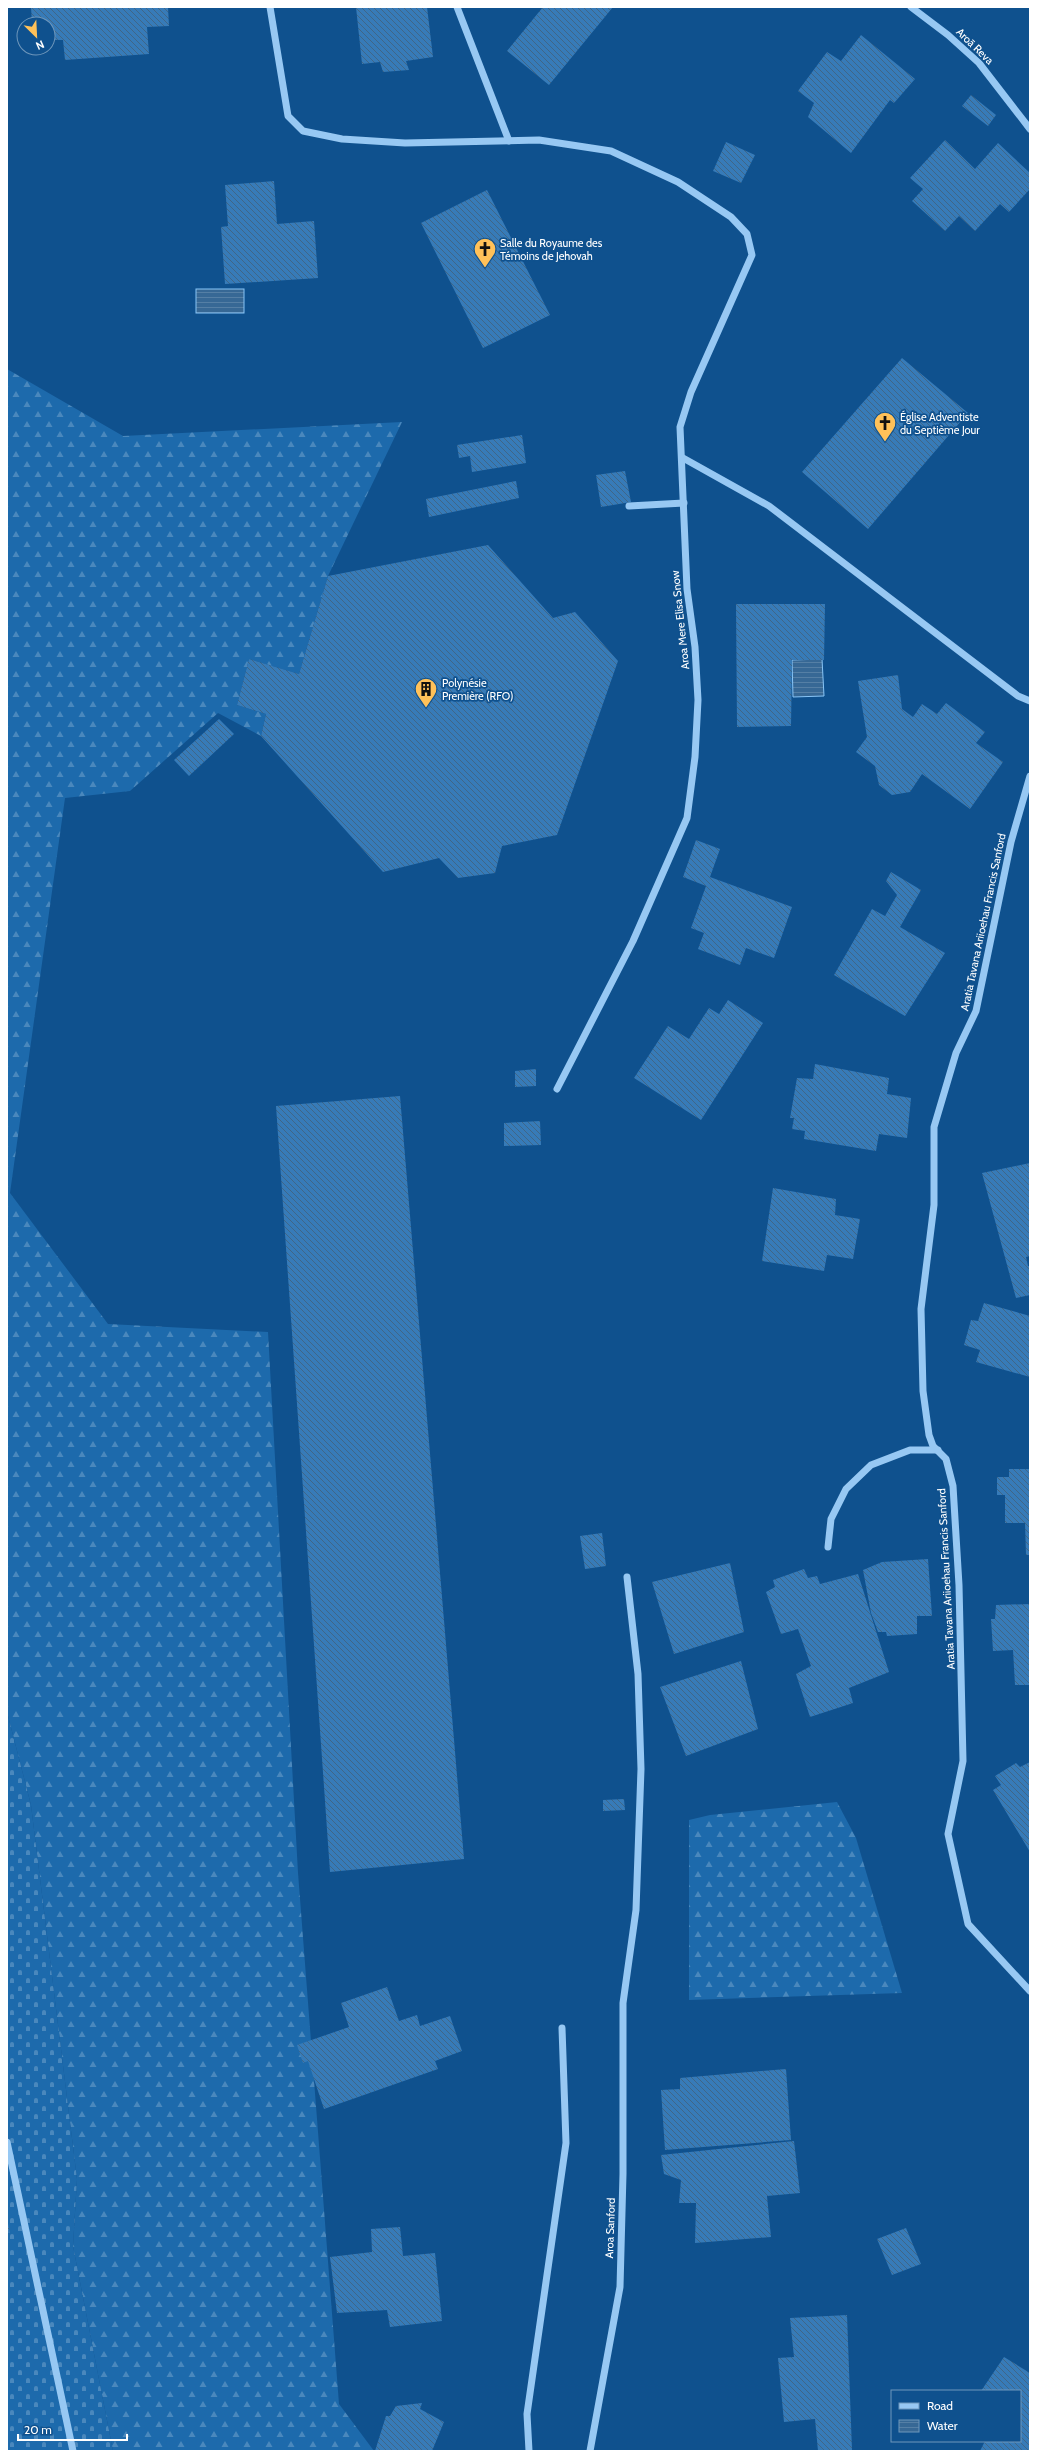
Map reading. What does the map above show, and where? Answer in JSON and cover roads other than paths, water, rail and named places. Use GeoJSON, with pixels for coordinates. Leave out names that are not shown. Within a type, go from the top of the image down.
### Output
{"type":"FeatureCollection","features":[{"type":"Feature","properties":{"kind":"street"},"geometry":{"type":"LineString","coordinates":[[270,7],[288,116],[303,131],[342,139],[405,143],[539,140],[611,151],[678,182],[731,217],[747,234],[752,255],[688,399],[680,427],[683,458],[769,506],[1018,696],[1030,701]]}},
{"type":"Feature","properties":{"kind":"street"},"geometry":{"type":"LineString","coordinates":[[457,7],[509,141]]}},
{"type":"Feature","properties":{"kind":"street","name":"Aroā Reva"},"geometry":{"type":"LineString","coordinates":[[911,7],[948,35],[979,62],[1030,128]]}},
{"type":"Feature","properties":{"kind":"street","name":"Aroa Mere Elisa Snow"},"geometry":{"type":"LineString","coordinates":[[557,1089],[632,940],[687,818],[695,757],[698,700],[695,647],[687,589],[683,458]]}},
{"type":"Feature","properties":{"kind":"street"},"geometry":{"type":"LineString","coordinates":[[629,506],[684,503]]}},
{"type":"Feature","properties":{"kind":"street","name":"Aratia Tavana Ariioehau Francis Sanford"},"geometry":{"type":"LineString","coordinates":[[1030,776],[1012,842],[976,1011],[956,1052],[934,1127],[934,1205],[921,1310],[923,1391],[929,1435],[933,1446],[946,1458],[953,1486],[962,1676],[963,1761],[948,1834],[968,1924],[1030,1992]]}},
{"type":"Feature","properties":{"kind":"street"},"geometry":{"type":"LineString","coordinates":[[828,1547],[831,1519],[846,1489],[871,1465],[910,1450],[938,1450]]}},
{"type":"Feature","properties":{"kind":"street","name":"Aroa Sanford"},"geometry":{"type":"LineString","coordinates":[[590,2451],[620,2287],[623,2174],[623,2003],[636,1910],[641,1769],[638,1674],[627,1577]]}},
{"type":"Feature","properties":{"kind":"street"},"geometry":{"type":"LineString","coordinates":[[529,2451],[527,2414],[566,2143],[562,2028]]}},
{"type":"Feature","properties":{"kind":"street"},"geometry":{"type":"LineString","coordinates":[[7,2142],[73,2451]]}},
{"type":"Feature","properties":{"kind":"water"},"geometry":{"type":"Polygon","coordinates":[[[196,289],[244,289],[244,313],[196,313],[196,289]]]}},
{"type":"Feature","properties":{"kind":"water"},"geometry":{"type":"Polygon","coordinates":[[[822,659],[824,696],[793,697],[792,660],[822,659]]]}},
{"type":"Feature","properties":{"kind":"place","name":"Salle du Royaume des Témoins de Jehovah"},"geometry":{"type":"Point","coordinates":[485,268]}},
{"type":"Feature","properties":{"kind":"place","name":"Église Adventiste du Septième Jour"},"geometry":{"type":"Point","coordinates":[885,442]}},
{"type":"Feature","properties":{"kind":"place","name":"Polynésie Première (RFO)"},"geometry":{"type":"Point","coordinates":[426,708]}}]}
